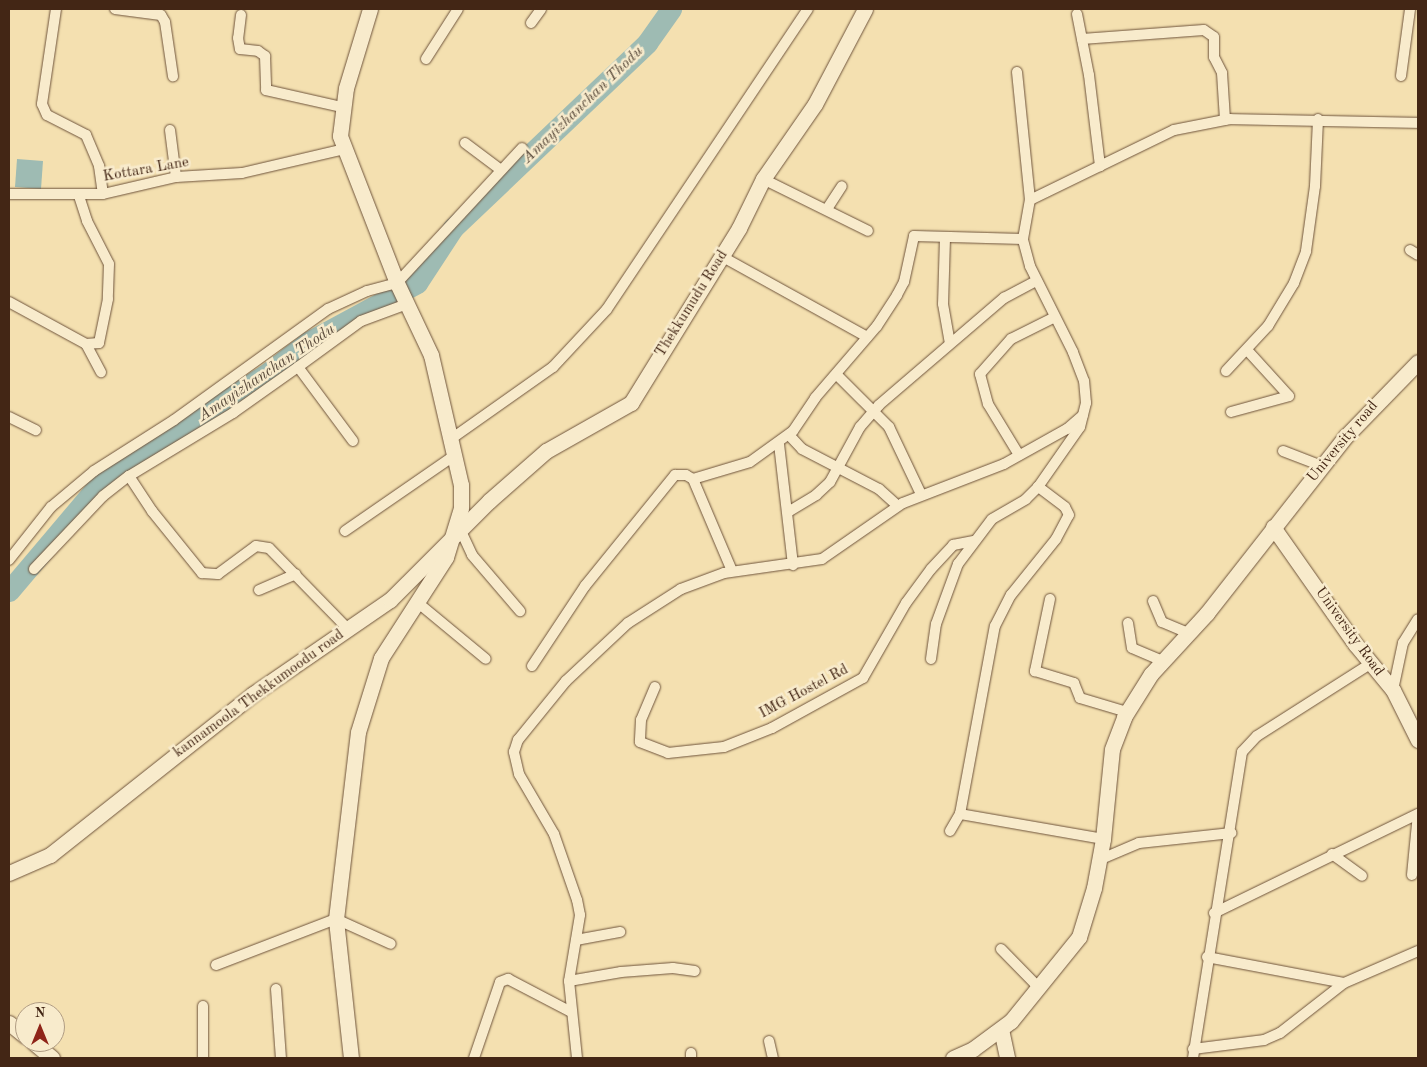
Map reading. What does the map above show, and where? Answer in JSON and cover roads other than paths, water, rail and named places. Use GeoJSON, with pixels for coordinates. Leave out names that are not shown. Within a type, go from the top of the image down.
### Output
{"type":"FeatureCollection","features":[{"type":"Feature","properties":{"kind":"street"},"geometry":{"type":"LineString","coordinates":[[56,9],[42,104],[47,115],[86,135],[99,166],[103,194]]}},
{"type":"Feature","properties":{"kind":"street"},"geometry":{"type":"LineString","coordinates":[[115,9],[161,15],[165,22],[173,76]]}},
{"type":"Feature","properties":{"kind":"street"},"geometry":{"type":"LineString","coordinates":[[351,1058],[336,919],[358,732],[382,658],[446,557],[457,535],[461,508],[461,485],[431,355],[397,283],[340,136],[342,107],[370,9]]}},
{"type":"Feature","properties":{"kind":"street"},"geometry":{"type":"LineString","coordinates":[[426,59],[458,9]]}},
{"type":"Feature","properties":{"kind":"street"},"geometry":{"type":"LineString","coordinates":[[531,23],[541,9]]}},
{"type":"Feature","properties":{"kind":"street"},"geometry":{"type":"LineString","coordinates":[[451,439],[553,367],[607,309],[808,9]]}},
{"type":"Feature","properties":{"kind":"street","name":"Thekkumudu Road"},"geometry":{"type":"LineString","coordinates":[[457,535],[546,451],[631,403],[722,256],[763,178],[815,104],[865,9]]}},
{"type":"Feature","properties":{"kind":"street"},"geometry":{"type":"LineString","coordinates":[[1401,76],[1410,9]]}},
{"type":"Feature","properties":{"kind":"street"},"geometry":{"type":"LineString","coordinates":[[1077,14],[1100,166]]}},
{"type":"Feature","properties":{"kind":"street"},"geometry":{"type":"LineString","coordinates":[[241,15],[238,38],[240,49],[258,51],[265,56],[266,90],[342,107]]}},
{"type":"Feature","properties":{"kind":"street"},"geometry":{"type":"LineString","coordinates":[[1082,39],[1204,30],[1214,37],[1214,57],[1222,73],[1225,120]]}},
{"type":"Feature","properties":{"kind":"street"},"geometry":{"type":"LineString","coordinates":[[931,659],[934,633],[958,564],[992,520],[1026,499],[1038,487],[1080,427],[1086,403],[1084,381],[1072,352],[1053,318],[1036,281],[1023,240],[1030,200],[1016,72]]}},
{"type":"Feature","properties":{"kind":"street"},"geometry":{"type":"LineString","coordinates":[[1226,371],[1268,326],[1281,304],[1306,251],[1315,186],[1318,119]]}},
{"type":"Feature","properties":{"kind":"street"},"geometry":{"type":"LineString","coordinates":[[1030,200],[1174,130],[1225,120],[1318,119],[1418,123]]}},
{"type":"Feature","properties":{"kind":"street"},"geometry":{"type":"LineString","coordinates":[[170,130],[176,177]]}},
{"type":"Feature","properties":{"kind":"street"},"geometry":{"type":"LineString","coordinates":[[465,143],[501,170]]}},
{"type":"Feature","properties":{"kind":"street"},"geometry":{"type":"LineString","coordinates":[[9,560],[51,507],[94,471],[174,420],[328,309],[368,291],[397,283],[522,148]]}},
{"type":"Feature","properties":{"kind":"street","name":"Kottara Lane"},"geometry":{"type":"LineString","coordinates":[[9,194],[79,196],[103,194],[176,177],[242,173],[345,149]]}},
{"type":"Feature","properties":{"kind":"street"},"geometry":{"type":"LineString","coordinates":[[763,178],[868,231]]}},
{"type":"Feature","properties":{"kind":"street"},"geometry":{"type":"LineString","coordinates":[[827,209],[842,186]]}},
{"type":"Feature","properties":{"kind":"street"},"geometry":{"type":"LineString","coordinates":[[9,302],[86,344],[99,343],[108,299],[110,264],[87,221],[79,196]]}},
{"type":"Feature","properties":{"kind":"street"},"geometry":{"type":"LineString","coordinates":[[693,480],[750,462],[779,444],[788,435],[814,398],[837,375],[867,337],[904,282],[914,236],[1023,240]]}},
{"type":"Feature","properties":{"kind":"street"},"geometry":{"type":"LineString","coordinates":[[945,238],[943,304],[950,343]]}},
{"type":"Feature","properties":{"kind":"street"},"geometry":{"type":"LineString","coordinates":[[722,256],[867,337]]}},
{"type":"Feature","properties":{"kind":"street"},"geometry":{"type":"LineString","coordinates":[[788,512],[816,495],[839,466],[860,427],[874,411],[1004,298],[1036,281]]}},
{"type":"Feature","properties":{"kind":"street"},"geometry":{"type":"LineString","coordinates":[[34,569],[103,496],[129,476],[233,412],[361,321],[407,304]]}},
{"type":"Feature","properties":{"kind":"street"},"geometry":{"type":"LineString","coordinates":[[1019,455],[988,404],[980,374],[999,349],[1011,340],[1053,318]]}},
{"type":"Feature","properties":{"kind":"street"},"geometry":{"type":"LineString","coordinates":[[86,344],[101,372]]}},
{"type":"Feature","properties":{"kind":"street"},"geometry":{"type":"LineString","coordinates":[[1231,412],[1289,396],[1247,350]]}},
{"type":"Feature","properties":{"kind":"street","name":"University road"},"geometry":{"type":"LineString","coordinates":[[953,1058],[1001,1029],[1040,989],[1079,937],[1103,839],[1112,749],[1126,712],[1162,661],[1188,633],[1322,466],[1383,394],[1418,362]]}},
{"type":"Feature","properties":{"kind":"street"},"geometry":{"type":"LineString","coordinates":[[298,367],[354,441]]}},
{"type":"Feature","properties":{"kind":"street"},"geometry":{"type":"LineString","coordinates":[[837,375],[874,411],[896,438],[921,494]]}},
{"type":"Feature","properties":{"kind":"street"},"geometry":{"type":"LineString","coordinates":[[577,1058],[569,981],[580,915],[577,900],[554,834],[515,764],[518,740],[566,681],[628,623],[681,589],[732,571],[822,560],[898,506],[921,494],[972,476],[1019,455],[1067,429],[1083,415]]}},
{"type":"Feature","properties":{"kind":"street"},"geometry":{"type":"LineString","coordinates":[[9,417],[36,430]]}},
{"type":"Feature","properties":{"kind":"street"},"geometry":{"type":"LineString","coordinates":[[788,435],[802,449],[839,466],[879,489],[898,506]]}},
{"type":"Feature","properties":{"kind":"street"},"geometry":{"type":"LineString","coordinates":[[779,444],[793,565]]}},
{"type":"Feature","properties":{"kind":"street"},"geometry":{"type":"LineString","coordinates":[[1283,451],[1322,466]]}},
{"type":"Feature","properties":{"kind":"street"},"geometry":{"type":"LineString","coordinates":[[345,531],[455,455]]}},
{"type":"Feature","properties":{"kind":"street"},"geometry":{"type":"LineString","coordinates":[[532,666],[585,586],[667,482],[675,475],[686,475],[693,480],[732,571]]}},
{"type":"Feature","properties":{"kind":"street"},"geometry":{"type":"LineString","coordinates":[[129,476],[202,573],[218,574],[256,546],[269,548],[348,629]]}},
{"type":"Feature","properties":{"kind":"street"},"geometry":{"type":"LineString","coordinates":[[950,831],[960,814],[995,626],[1011,595],[1056,539],[1069,515],[1065,507],[1038,487]]}},
{"type":"Feature","properties":{"kind":"street","name":"University Road"},"geometry":{"type":"LineString","coordinates":[[1273,527],[1370,664],[1393,690],[1418,740]]}},
{"type":"Feature","properties":{"kind":"street"},"geometry":{"type":"LineString","coordinates":[[457,535],[520,610]]}},
{"type":"Feature","properties":{"kind":"street","name":"kannamoola Thekkumoodu road"},"geometry":{"type":"LineString","coordinates":[[9,873],[50,855],[253,694],[390,600],[457,535]]}},
{"type":"Feature","properties":{"kind":"street","name":"IMG Hostel Rd"},"geometry":{"type":"LineString","coordinates":[[655,687],[642,720],[640,742],[668,754],[724,747],[772,728],[863,678],[906,603],[931,569],[953,545],[974,541]]}},
{"type":"Feature","properties":{"kind":"street"},"geometry":{"type":"LineString","coordinates":[[260,590],[296,574]]}},
{"type":"Feature","properties":{"kind":"street"},"geometry":{"type":"LineString","coordinates":[[1050,600],[1035,671],[1074,683],[1080,698],[1126,712]]}},
{"type":"Feature","properties":{"kind":"street"},"geometry":{"type":"LineString","coordinates":[[1153,601],[1162,622],[1188,633]]}},
{"type":"Feature","properties":{"kind":"street"},"geometry":{"type":"LineString","coordinates":[[417,602],[486,659]]}},
{"type":"Feature","properties":{"kind":"street"},"geometry":{"type":"LineString","coordinates":[[1393,690],[1403,643],[1418,619]]}},
{"type":"Feature","properties":{"kind":"street"},"geometry":{"type":"LineString","coordinates":[[1128,623],[1132,648],[1162,661]]}},
{"type":"Feature","properties":{"kind":"street"},"geometry":{"type":"LineString","coordinates":[[1370,664],[1257,736],[1242,752],[1231,833],[1214,914],[1193,1054],[1264,1040],[1280,1034],[1344,983],[1418,951]]}},
{"type":"Feature","properties":{"kind":"street"},"geometry":{"type":"LineString","coordinates":[[960,814],[1103,839]]}},
{"type":"Feature","properties":{"kind":"street"},"geometry":{"type":"LineString","coordinates":[[1214,914],[1332,854],[1418,814]]}},
{"type":"Feature","properties":{"kind":"street"},"geometry":{"type":"LineString","coordinates":[[1412,875],[1418,814]]}},
{"type":"Feature","properties":{"kind":"street"},"geometry":{"type":"LineString","coordinates":[[1099,860],[1139,843],[1231,833]]}},
{"type":"Feature","properties":{"kind":"street"},"geometry":{"type":"LineString","coordinates":[[1332,854],[1362,876]]}},
{"type":"Feature","properties":{"kind":"street"},"geometry":{"type":"LineString","coordinates":[[216,965],[336,919],[391,944]]}},
{"type":"Feature","properties":{"kind":"street"},"geometry":{"type":"LineString","coordinates":[[576,940],[620,932]]}},
{"type":"Feature","properties":{"kind":"street"},"geometry":{"type":"LineString","coordinates":[[1001,948],[1040,989]]}},
{"type":"Feature","properties":{"kind":"street"},"geometry":{"type":"LineString","coordinates":[[1207,957],[1344,983]]}},
{"type":"Feature","properties":{"kind":"street"},"geometry":{"type":"LineString","coordinates":[[569,981],[621,972],[673,968],[696,971]]}},
{"type":"Feature","properties":{"kind":"street"},"geometry":{"type":"LineString","coordinates":[[474,1058],[500,982],[508,979],[571,1012]]}},
{"type":"Feature","properties":{"kind":"street"},"geometry":{"type":"LineString","coordinates":[[276,989],[281,1058]]}},
{"type":"Feature","properties":{"kind":"street"},"geometry":{"type":"LineString","coordinates":[[204,1006],[204,1058]]}},
{"type":"Feature","properties":{"kind":"street"},"geometry":{"type":"LineString","coordinates":[[1001,1029],[1008,1058]]}},
{"type":"Feature","properties":{"kind":"street"},"geometry":{"type":"LineString","coordinates":[[769,1041],[773,1058]]}},
{"type":"Feature","properties":{"kind":"water"},"geometry":{"type":"Polygon","coordinates":[[[17,159],[43,161],[41,189],[15,187],[17,159]]]}},
{"type":"Feature","properties":{"kind":"waterway","name":"Amayizhanchan Thodu"},"geometry":{"type":"LineString","coordinates":[[9,591],[101,482],[269,372],[308,342],[417,283],[453,228],[647,43],[671,9]]}}]}
